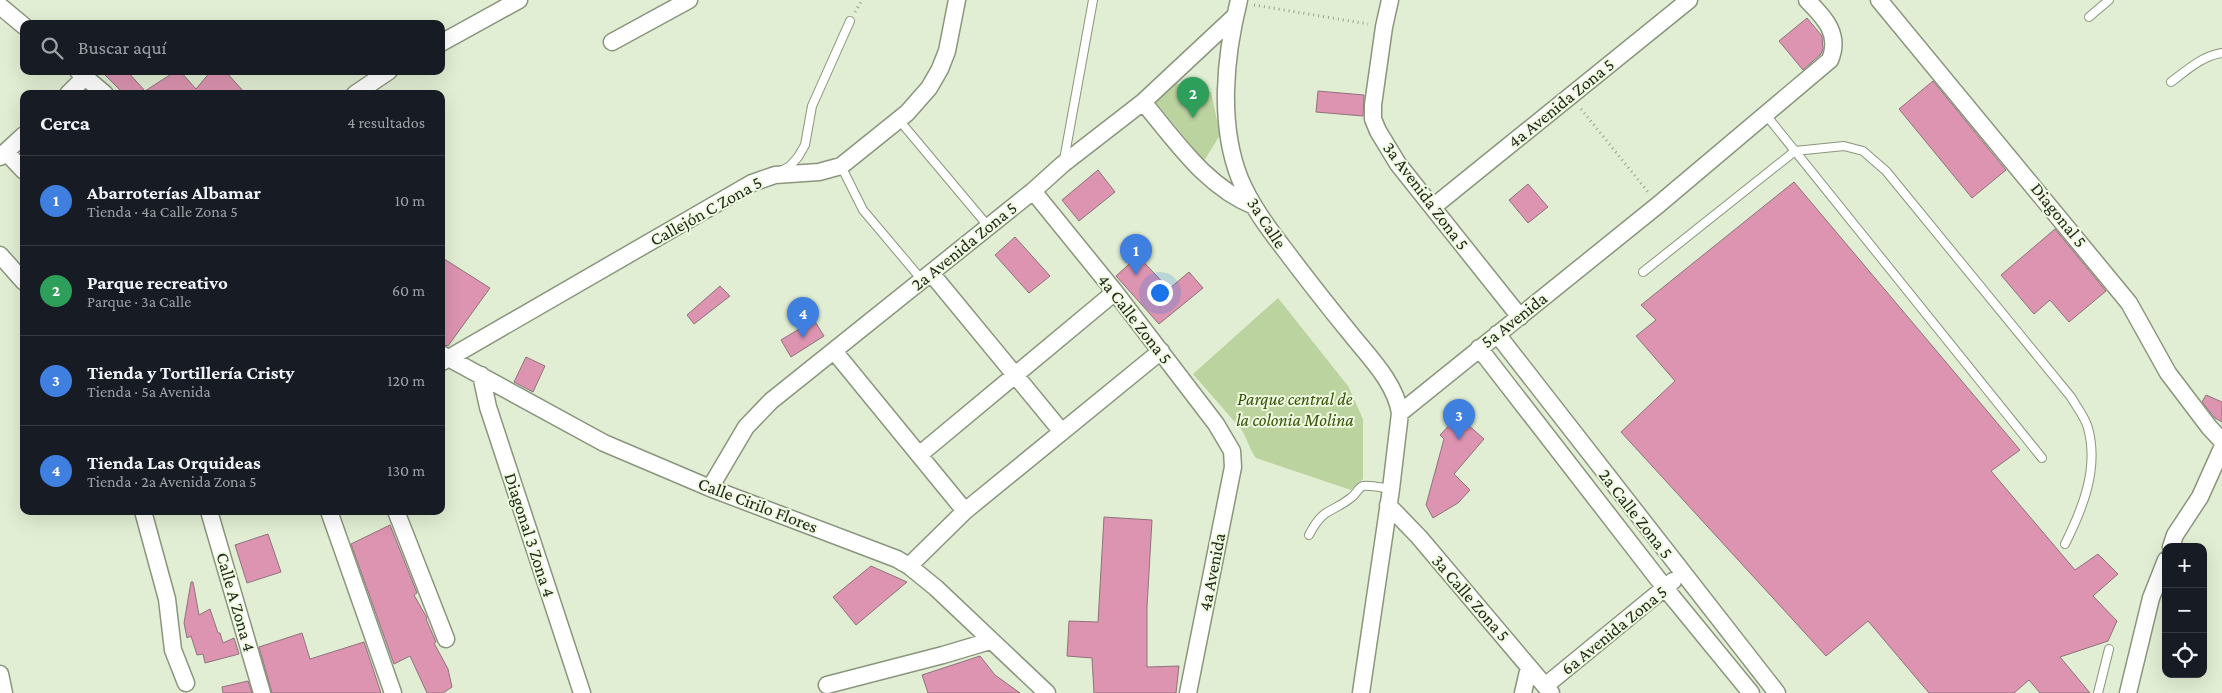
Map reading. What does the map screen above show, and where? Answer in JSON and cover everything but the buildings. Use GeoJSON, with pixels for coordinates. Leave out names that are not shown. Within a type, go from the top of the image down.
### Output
{"type":"FeatureCollection","features":[{"type":"Feature","properties":{"kind":"street"},"geometry":{"type":"LineString","coordinates":[[445,42],[518,0]]}},
{"type":"Feature","properties":{"kind":"street"},"geometry":{"type":"LineString","coordinates":[[612,42],[689,0]]}},
{"type":"Feature","properties":{"kind":"street","name":"Callejón C Zona 5"},"geometry":{"type":"LineString","coordinates":[[445,357],[752,183],[775,174],[819,172],[841,166],[899,120],[923,96],[940,68],[947,51],[957,0]]}},
{"type":"Feature","properties":{"kind":"street","name":"3a Avenida Zona 5"},"geometry":{"type":"LineString","coordinates":[[1390,0],[1384,27],[1374,98],[1373,118],[1378,131],[1398,164],[1520,317]]}},
{"type":"Feature","properties":{"kind":"street","name":"4a Avenida Zona 5"},"geometry":{"type":"LineString","coordinates":[[1433,207],[1689,0]]}},
{"type":"Feature","properties":{"kind":"street","name":"5a Avenida"},"geometry":{"type":"LineString","coordinates":[[1400,413],[1658,205],[1830,60],[1834,50],[1834,40],[1828,22],[1807,0]]}},
{"type":"Feature","properties":{"kind":"street","name":"Diagonal 5"},"geometry":{"type":"LineString","coordinates":[[1879,0],[2129,303],[2168,373],[2222,442]]}},
{"type":"Feature","properties":{"kind":"street"},"geometry":{"type":"LineString","coordinates":[[0,6],[20,23]]}},
{"type":"Feature","properties":{"kind":"street","name":"2a Avenida Zona 5"},"geometry":{"type":"LineString","coordinates":[[710,488],[723,463],[756,414],[1143,102],[1237,7]]}},
{"type":"Feature","properties":{"kind":"street","name":"3a Calle"},"geometry":{"type":"LineString","coordinates":[[1237,7],[1229,48],[1227,119],[1231,145],[1240,179],[1254,206],[1305,276],[1384,376],[1395,394],[1400,413]]}},
{"type":"Feature","properties":{"kind":"street"},"geometry":{"type":"LineString","coordinates":[[71,90],[81,75]]}},
{"type":"Feature","properties":{"kind":"street"},"geometry":{"type":"LineString","coordinates":[[83,75],[100,90]]}},
{"type":"Feature","properties":{"kind":"street"},"geometry":{"type":"LineString","coordinates":[[361,90],[383,75]]}},
{"type":"Feature","properties":{"kind":"street"},"geometry":{"type":"LineString","coordinates":[[1143,102],[1203,173],[1240,200],[1254,206]]}},
{"type":"Feature","properties":{"kind":"street"},"geometry":{"type":"LineString","coordinates":[[20,139],[3,155],[20,168]]}},
{"type":"Feature","properties":{"kind":"street","name":"4a Calle Zona 5"},"geometry":{"type":"LineString","coordinates":[[1033,191],[1161,351],[1216,424],[1232,451]]}},
{"type":"Feature","properties":{"kind":"street"},"geometry":{"type":"LineString","coordinates":[[0,255],[20,278]]}},
{"type":"Feature","properties":{"kind":"street"},"geometry":{"type":"LineString","coordinates":[[927,277],[1015,375],[1062,432]]}},
{"type":"Feature","properties":{"kind":"street"},"geometry":{"type":"LineString","coordinates":[[919,455],[1115,292]]}},
{"type":"Feature","properties":{"kind":"street","name":"2a Calle Zona 5"},"geometry":{"type":"LineString","coordinates":[[1497,334],[1682,574],[1777,693]]}},
{"type":"Feature","properties":{"kind":"street","name":"2a Calle Zona 5"},"geometry":{"type":"LineString","coordinates":[[1479,348],[1665,588],[1751,693]]}},
{"type":"Feature","properties":{"kind":"street"},"geometry":{"type":"LineString","coordinates":[[834,351],[965,511]]}},
{"type":"Feature","properties":{"kind":"street"},"geometry":{"type":"LineString","coordinates":[[909,566],[965,511],[1161,351]]}},
{"type":"Feature","properties":{"kind":"street","name":"Calle Cirilo Flores"},"geometry":{"type":"LineString","coordinates":[[445,358],[481,375],[604,443],[710,488],[885,553],[909,566],[936,588],[1047,693]]}},
{"type":"Feature","properties":{"kind":"street","name":"Diagonal 3 Zona 4"},"geometry":{"type":"LineString","coordinates":[[481,375],[488,407],[582,693]]}},
{"type":"Feature","properties":{"kind":"street"},"geometry":{"type":"LineString","coordinates":[[1361,693],[1400,413]]}},
{"type":"Feature","properties":{"kind":"street"},"geometry":{"type":"LineString","coordinates":[[2172,543],[2200,497],[2222,448]]}},
{"type":"Feature","properties":{"kind":"street","name":"4a Avenida"},"geometry":{"type":"LineString","coordinates":[[1188,693],[1232,467],[1232,451]]}},
{"type":"Feature","properties":{"kind":"street"},"geometry":{"type":"LineString","coordinates":[[2200,497],[2222,481]]}},
{"type":"Feature","properties":{"kind":"street","name":"3a Calle Zona 5"},"geometry":{"type":"LineString","coordinates":[[1389,497],[1419,537],[1548,690]]}},
{"type":"Feature","properties":{"kind":"street"},"geometry":{"type":"LineString","coordinates":[[144,515],[167,599],[173,650],[186,683]]}},
{"type":"Feature","properties":{"kind":"street","name":"Calle A Zona 4"},"geometry":{"type":"LineString","coordinates":[[211,515],[262,693]]}},
{"type":"Feature","properties":{"kind":"street"},"geometry":{"type":"LineString","coordinates":[[330,515],[393,693]]}},
{"type":"Feature","properties":{"kind":"street"},"geometry":{"type":"LineString","coordinates":[[398,515],[446,639]]}},
{"type":"Feature","properties":{"kind":"street"},"geometry":{"type":"LineString","coordinates":[[2128,693],[2151,598],[2162,570]]}},
{"type":"Feature","properties":{"kind":"street","name":"6a Avenida Zona 5"},"geometry":{"type":"LineString","coordinates":[[1548,690],[1682,574]]}},
{"type":"Feature","properties":{"kind":"street"},"geometry":{"type":"LineString","coordinates":[[827,685],[990,641]]}},
{"type":"Feature","properties":{"kind":"street"},"geometry":{"type":"LineString","coordinates":[[1523,693],[1529,667]]}},
{"type":"Feature","properties":{"kind":"street"},"geometry":{"type":"LineString","coordinates":[[0,674],[4,693]]}},
{"type":"Feature","properties":{"kind":"lane"},"geometry":{"type":"LineString","coordinates":[[1064,164],[1093,0]]}},
{"type":"Feature","properties":{"kind":"lane"},"geometry":{"type":"LineString","coordinates":[[2089,17],[2109,0]]}},
{"type":"Feature","properties":{"kind":"lane"},"geometry":{"type":"LineString","coordinates":[[775,174],[790,166],[805,145],[812,106],[850,21]]}},
{"type":"Feature","properties":{"kind":"lane"},"geometry":{"type":"LineString","coordinates":[[2171,82],[2197,62],[2212,54],[2222,53]]}},
{"type":"Feature","properties":{"kind":"lane"},"geometry":{"type":"LineString","coordinates":[[1766,115],[2042,458]]}},
{"type":"Feature","properties":{"kind":"lane"},"geometry":{"type":"LineString","coordinates":[[899,120],[988,226]]}},
{"type":"Feature","properties":{"kind":"lane"},"geometry":{"type":"LineString","coordinates":[[1643,272],[1795,151],[1844,146],[1864,151],[1886,171],[2071,397],[2087,426],[2093,458],[2081,512],[2065,544]]}},
{"type":"Feature","properties":{"kind":"lane"},"geometry":{"type":"LineString","coordinates":[[841,166],[863,210],[927,277]]}},
{"type":"Feature","properties":{"kind":"lane"},"geometry":{"type":"LineString","coordinates":[[1309,535],[1316,521],[1325,512],[1346,502],[1360,488],[1365,486],[1389,497]]}},
{"type":"Feature","properties":{"kind":"lane"},"geometry":{"type":"LineString","coordinates":[[2098,693],[2109,649]]}},
{"type":"Feature","properties":{"kind":"path"},"geometry":{"type":"LineString","coordinates":[[1237,7],[1384,27]]}},
{"type":"Feature","properties":{"kind":"path"},"geometry":{"type":"LineString","coordinates":[[1570,95],[1658,205]]}},
{"type":"Feature","properties":{"kind":"green space"},"geometry":{"type":"Polygon","coordinates":[[[1175,83],[1211,92],[1220,135],[1204,161],[1155,101],[1175,83]]]}},
{"type":"Feature","properties":{"kind":"green space","name":"Parque central de la colonia Molina"},"geometry":{"type":"Polygon","coordinates":[[[1278,298],[1348,386],[1363,419],[1363,479],[1351,490],[1256,458],[1241,429],[1193,374],[1278,298]]]}},
{"type":"Feature","properties":{"kind":"place","name":"Parque recreativo"},"geometry":{"type":"Point","coordinates":[1193,118]}},
{"type":"Feature","properties":{"kind":"place","name":"Abarroterías Albamar"},"geometry":{"type":"Point","coordinates":[1136,275]}},
{"type":"Feature","properties":{"kind":"place","name":"Tienda Las Orquideas"},"geometry":{"type":"Point","coordinates":[803,338]}},
{"type":"Feature","properties":{"kind":"place","name":"Tienda y Tortillería Cristy"},"geometry":{"type":"Point","coordinates":[1459,440]}}]}
